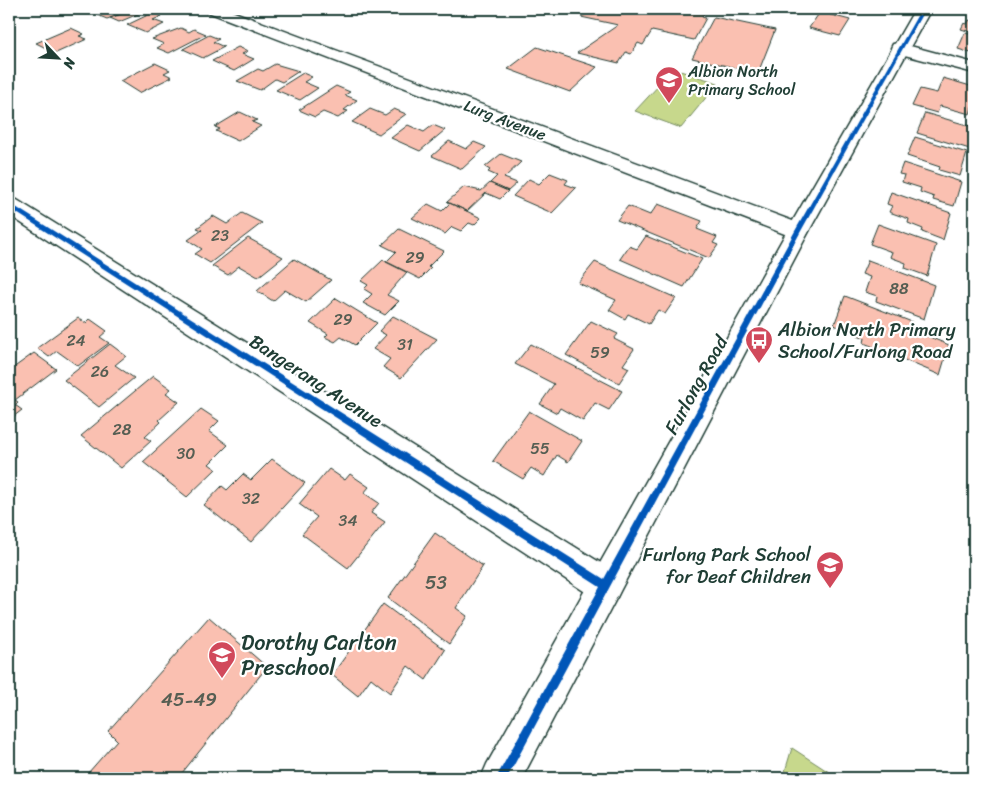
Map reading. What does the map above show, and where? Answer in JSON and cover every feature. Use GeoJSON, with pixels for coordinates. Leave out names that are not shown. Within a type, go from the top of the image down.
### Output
{"type":"FeatureCollection","features":[{"type":"Feature","properties":{"kind":"street","name":"Lurg Avenue"},"geometry":{"type":"LineString","coordinates":[[213,9],[798,231]]}},
{"type":"Feature","properties":{"kind":"street","name":"Furlong Road"},"geometry":{"type":"LineString","coordinates":[[500,778],[798,231],[923,9]]}},
{"type":"Feature","properties":{"kind":"street"},"geometry":{"type":"LineString","coordinates":[[900,48],[974,68]]}},
{"type":"Feature","properties":{"kind":"street","name":"Bangerang Avenue"},"geometry":{"type":"LineString","coordinates":[[9,205],[605,585]]}},
{"type":"Feature","properties":{"kind":"green space"},"geometry":{"type":"Polygon","coordinates":[[[674,69],[718,83],[681,128],[635,111],[674,69]]]}},
{"type":"Feature","properties":{"kind":"green space"},"geometry":{"type":"Polygon","coordinates":[[[792,748],[838,778],[783,778],[792,748]]]}},
{"type":"Feature","properties":{"kind":"building"},"geometry":{"type":"Polygon","coordinates":[[[110,9],[134,9],[107,19],[97,15],[110,9]]]}},
{"type":"Feature","properties":{"kind":"building"},"geometry":{"type":"Polygon","coordinates":[[[134,9],[150,9],[119,22],[110,18],[134,9]]]}},
{"type":"Feature","properties":{"kind":"building"},"geometry":{"type":"Polygon","coordinates":[[[594,9],[706,9],[702,17],[706,18],[694,40],[652,31],[643,45],[638,43],[631,54],[626,52],[619,63],[577,53],[618,25],[581,17],[594,9]]]}},
{"type":"Feature","properties":{"kind":"building"},"geometry":{"type":"Polygon","coordinates":[[[154,12],[162,16],[153,20],[164,24],[146,33],[127,25],[154,12]]]}},
{"type":"Feature","properties":{"kind":"building"},"geometry":{"type":"Polygon","coordinates":[[[820,12],[850,20],[840,36],[809,28],[820,12]]]}},
{"type":"Feature","properties":{"kind":"building"},"geometry":{"type":"Polygon","coordinates":[[[714,17],[775,30],[758,73],[692,58],[714,17]]]}},
{"type":"Feature","properties":{"kind":"building"},"geometry":{"type":"Polygon","coordinates":[[[969,20],[974,22],[974,33],[961,29],[964,23],[967,24],[969,20]]]}},
{"type":"Feature","properties":{"kind":"building"},"geometry":{"type":"Polygon","coordinates":[[[71,28],[84,34],[79,36],[87,39],[56,53],[36,43],[71,28]]]}},
{"type":"Feature","properties":{"kind":"building"},"geometry":{"type":"Polygon","coordinates":[[[181,28],[189,32],[194,29],[206,34],[169,53],[157,48],[164,44],[152,39],[181,28]]]}},
{"type":"Feature","properties":{"kind":"building"},"geometry":{"type":"Polygon","coordinates":[[[965,33],[974,35],[974,54],[958,49],[965,33]]]}},
{"type":"Feature","properties":{"kind":"building"},"geometry":{"type":"Polygon","coordinates":[[[209,35],[219,39],[213,42],[224,47],[203,58],[183,49],[209,35]]]}},
{"type":"Feature","properties":{"kind":"building"},"geometry":{"type":"Polygon","coordinates":[[[238,47],[248,51],[242,54],[254,59],[234,71],[212,61],[238,47]]]}},
{"type":"Feature","properties":{"kind":"building"},"geometry":{"type":"Polygon","coordinates":[[[537,47],[597,67],[570,92],[508,69],[537,47]]]}},
{"type":"Feature","properties":{"kind":"building"},"geometry":{"type":"Polygon","coordinates":[[[155,63],[170,70],[164,73],[172,77],[139,93],[120,81],[155,63]]]}},
{"type":"Feature","properties":{"kind":"building"},"geometry":{"type":"Polygon","coordinates":[[[275,64],[299,71],[282,82],[275,79],[260,90],[237,81],[258,69],[263,71],[275,64]]]}},
{"type":"Feature","properties":{"kind":"building"},"geometry":{"type":"Polygon","coordinates":[[[303,73],[312,77],[304,82],[318,88],[300,100],[276,90],[303,73]]]}},
{"type":"Feature","properties":{"kind":"building"},"geometry":{"type":"Polygon","coordinates":[[[943,78],[974,87],[974,100],[970,114],[940,106],[937,113],[912,106],[920,89],[937,93],[943,78]]]}},
{"type":"Feature","properties":{"kind":"building"},"geometry":{"type":"Polygon","coordinates":[[[336,86],[350,92],[345,95],[357,100],[344,110],[348,111],[338,118],[323,112],[315,117],[299,110],[336,86]]]}},
{"type":"Feature","properties":{"kind":"building"},"geometry":{"type":"Polygon","coordinates":[[[370,109],[385,115],[394,109],[406,114],[379,134],[352,122],[370,109]]]}},
{"type":"Feature","properties":{"kind":"building"},"geometry":{"type":"Polygon","coordinates":[[[240,112],[257,120],[252,122],[261,126],[238,141],[216,131],[220,129],[215,127],[240,112]]]}},
{"type":"Feature","properties":{"kind":"building"},"geometry":{"type":"Polygon","coordinates":[[[925,113],[974,127],[973,150],[917,133],[925,113]]]}},
{"type":"Feature","properties":{"kind":"building"},"geometry":{"type":"Polygon","coordinates":[[[408,125],[424,132],[433,125],[445,130],[420,151],[391,138],[408,125]]]}},
{"type":"Feature","properties":{"kind":"building"},"geometry":{"type":"Polygon","coordinates":[[[915,137],[967,153],[960,176],[939,170],[940,167],[907,156],[915,137]]]}},
{"type":"Feature","properties":{"kind":"building"},"geometry":{"type":"Polygon","coordinates":[[[449,141],[466,149],[474,142],[486,147],[462,169],[432,156],[449,141]]]}},
{"type":"Feature","properties":{"kind":"building"},"geometry":{"type":"Polygon","coordinates":[[[501,154],[521,162],[504,178],[517,183],[508,191],[490,183],[497,176],[488,172],[490,170],[485,167],[501,154]]]}},
{"type":"Feature","properties":{"kind":"building"},"geometry":{"type":"Polygon","coordinates":[[[903,163],[961,182],[954,206],[933,200],[934,197],[920,192],[921,188],[902,182],[904,175],[899,174],[903,163]]]}},
{"type":"Feature","properties":{"kind":"building"},"geometry":{"type":"Polygon","coordinates":[[[550,173],[568,180],[565,184],[576,188],[552,213],[513,196],[529,179],[539,184],[550,173]]]}},
{"type":"Feature","properties":{"kind":"building"},"geometry":{"type":"Polygon","coordinates":[[[490,183],[508,191],[500,199],[486,193],[467,211],[447,202],[464,187],[481,191],[490,183]]]}},
{"type":"Feature","properties":{"kind":"building"},"geometry":{"type":"Polygon","coordinates":[[[891,192],[951,213],[943,240],[922,232],[923,229],[908,223],[909,219],[889,212],[892,206],[887,204],[891,192]]]}},
{"type":"Feature","properties":{"kind":"building"},"geometry":{"type":"Polygon","coordinates":[[[450,203],[481,218],[474,225],[469,223],[461,231],[452,227],[445,234],[412,218],[428,204],[442,211],[450,203]]]}},
{"type":"Feature","properties":{"kind":"building"},"geometry":{"type":"Polygon","coordinates":[[[658,204],[702,221],[697,229],[717,237],[713,243],[718,245],[709,258],[617,220],[628,206],[650,215],[658,204]]]}},
{"type":"Feature","properties":{"kind":"building"},"geometry":{"type":"Polygon","coordinates":[[[242,213],[262,223],[210,263],[195,254],[202,249],[188,240],[202,230],[197,228],[213,216],[227,224],[242,213]]]}},
{"type":"Feature","properties":{"kind":"building"},"geometry":{"type":"Polygon","coordinates":[[[878,224],[936,245],[927,276],[905,268],[906,263],[890,257],[892,252],[870,244],[878,224]]]}},
{"type":"Feature","properties":{"kind":"building"},"geometry":{"type":"Polygon","coordinates":[[[399,229],[444,251],[428,267],[431,268],[420,279],[386,262],[396,252],[382,245],[399,229]]]}},
{"type":"Feature","properties":{"kind":"building"},"geometry":{"type":"Polygon","coordinates":[[[646,236],[702,259],[684,287],[620,259],[629,246],[637,249],[646,236]]]}},
{"type":"Feature","properties":{"kind":"building"},"geometry":{"type":"Polygon","coordinates":[[[248,238],[283,257],[258,277],[239,266],[228,275],[212,266],[248,238]]]}},
{"type":"Feature","properties":{"kind":"building"},"geometry":{"type":"Polygon","coordinates":[[[294,259],[331,280],[306,302],[285,290],[273,301],[257,291],[294,259]]]}},
{"type":"Feature","properties":{"kind":"building"},"geometry":{"type":"Polygon","coordinates":[[[383,260],[407,272],[387,295],[399,301],[385,315],[363,303],[372,294],[364,289],[368,285],[361,281],[383,260]]]}},
{"type":"Feature","properties":{"kind":"building"},"geometry":{"type":"Polygon","coordinates":[[[868,260],[934,285],[924,319],[876,301],[877,296],[865,292],[870,277],[862,274],[868,260]]]}},
{"type":"Feature","properties":{"kind":"building"},"geometry":{"type":"Polygon","coordinates":[[[595,262],[676,298],[665,314],[658,310],[649,324],[628,314],[625,319],[609,310],[616,300],[578,283],[595,262]]]}},
{"type":"Feature","properties":{"kind":"building"},"geometry":{"type":"Polygon","coordinates":[[[845,296],[912,322],[910,329],[949,345],[940,375],[864,343],[865,338],[834,325],[845,296]]]}},
{"type":"Feature","properties":{"kind":"building"},"geometry":{"type":"Polygon","coordinates":[[[336,298],[377,323],[355,345],[341,337],[335,342],[325,337],[328,334],[310,323],[336,298]]]}},
{"type":"Feature","properties":{"kind":"building"},"geometry":{"type":"Polygon","coordinates":[[[393,316],[437,339],[401,378],[383,367],[390,359],[373,349],[386,335],[379,331],[393,316]]]}},
{"type":"Feature","properties":{"kind":"building"},"geometry":{"type":"Polygon","coordinates":[[[78,318],[86,323],[90,319],[107,331],[100,337],[109,343],[78,366],[57,351],[49,357],[37,348],[78,318]]]}},
{"type":"Feature","properties":{"kind":"building"},"geometry":{"type":"Polygon","coordinates":[[[591,321],[618,334],[614,339],[634,349],[623,365],[629,368],[619,383],[566,355],[591,321]]]}},
{"type":"Feature","properties":{"kind":"building"},"geometry":{"type":"Polygon","coordinates":[[[110,344],[126,356],[115,365],[134,378],[99,407],[64,380],[110,344]]]}},
{"type":"Feature","properties":{"kind":"building"},"geometry":{"type":"Polygon","coordinates":[[[531,344],[622,391],[609,410],[595,403],[583,421],[560,408],[557,413],[540,404],[554,384],[515,364],[531,344]]]}},
{"type":"Feature","properties":{"kind":"building"},"geometry":{"type":"Polygon","coordinates":[[[34,353],[56,369],[15,400],[18,402],[15,405],[22,410],[9,420],[9,371],[34,353]]]}},
{"type":"Feature","properties":{"kind":"building"},"geometry":{"type":"Polygon","coordinates":[[[153,376],[171,389],[166,393],[179,402],[159,420],[161,422],[145,437],[151,441],[121,468],[81,436],[153,376]]]}},
{"type":"Feature","properties":{"kind":"building"},"geometry":{"type":"Polygon","coordinates":[[[201,409],[219,421],[209,431],[228,445],[209,464],[216,469],[187,497],[143,462],[201,409]]]}},
{"type":"Feature","properties":{"kind":"building"},"geometry":{"type":"Polygon","coordinates":[[[529,411],[582,441],[568,462],[557,455],[544,476],[531,468],[523,479],[493,461],[529,411]]]}},
{"type":"Feature","properties":{"kind":"building"},"geometry":{"type":"Polygon","coordinates":[[[272,459],[305,483],[251,542],[204,505],[222,486],[227,490],[243,474],[251,480],[272,459]]]}},
{"type":"Feature","properties":{"kind":"building"},"geometry":{"type":"Polygon","coordinates":[[[329,469],[345,480],[350,474],[369,487],[364,493],[379,503],[371,513],[385,522],[348,568],[302,534],[317,517],[299,504],[329,469]]]}},
{"type":"Feature","properties":{"kind":"building"},"geometry":{"type":"Polygon","coordinates":[[[435,533],[483,566],[456,608],[467,616],[449,644],[388,598],[435,533]]]}},
{"type":"Feature","properties":{"kind":"building"},"geometry":{"type":"Polygon","coordinates":[[[383,604],[445,650],[426,680],[408,666],[390,693],[371,678],[358,696],[332,675],[383,604]]]}},
{"type":"Feature","properties":{"kind":"building"},"geometry":{"type":"Polygon","coordinates":[[[209,617],[267,667],[178,778],[93,778],[88,773],[117,740],[108,731],[209,617]]]}},
{"type":"Feature","properties":{"kind":"cycle path"},"geometry":{"type":"LineString","coordinates":[[501,778],[798,231],[923,9]]}},
{"type":"Feature","properties":{"kind":"cycle path"},"geometry":{"type":"LineString","coordinates":[[9,205],[605,585]]}},
{"type":"Feature","properties":{"kind":"place","name":"Albion North Primary School"},"geometry":{"type":"Point","coordinates":[669,104]}},
{"type":"Feature","properties":{"kind":"place","name":"Albion North Primary School/Furlong Road"},"geometry":{"type":"Point","coordinates":[759,364]}},
{"type":"Feature","properties":{"kind":"place","name":"Furlong Park School for Deaf Children"},"geometry":{"type":"Point","coordinates":[830,589]}},
{"type":"Feature","properties":{"kind":"place","name":"Dorothy Carlton Preschool"},"geometry":{"type":"Point","coordinates":[222,679]}}]}
